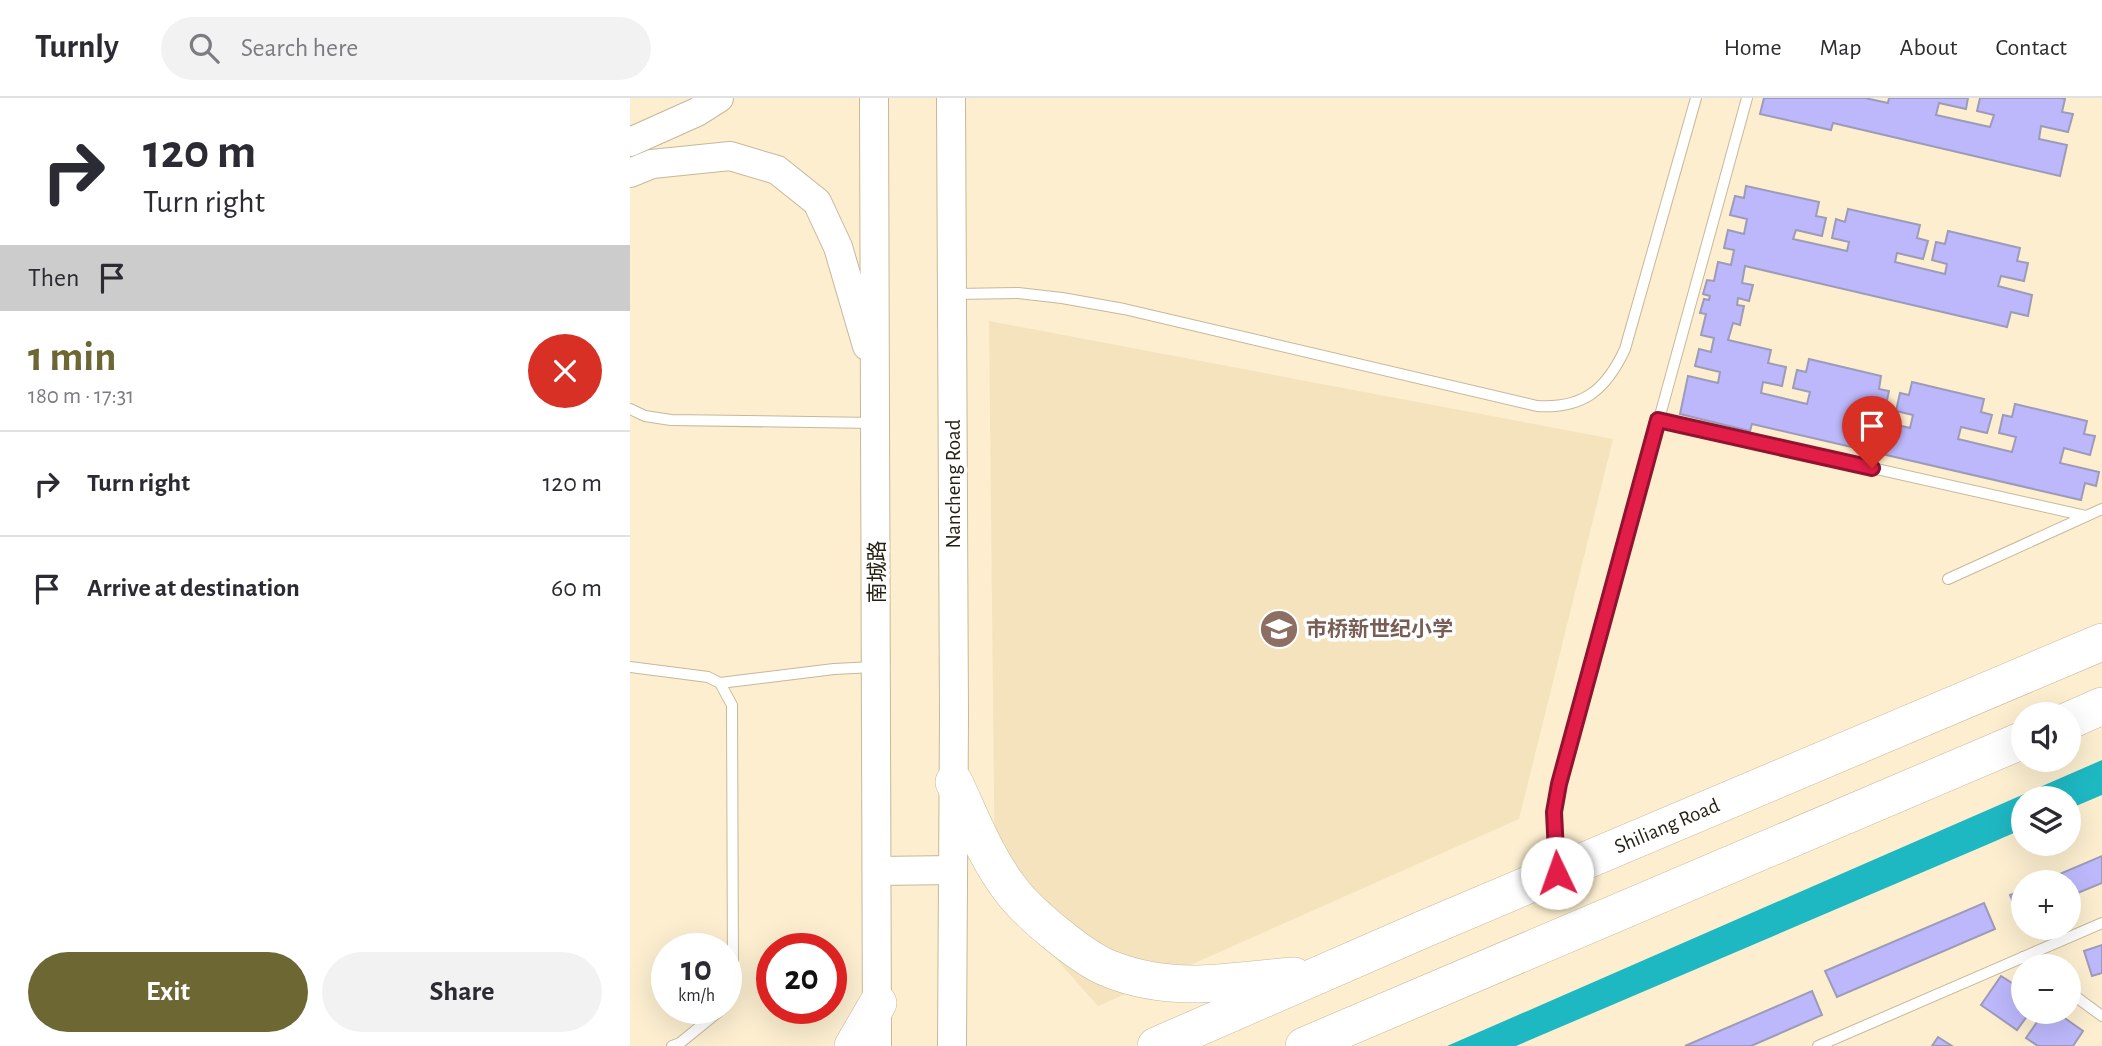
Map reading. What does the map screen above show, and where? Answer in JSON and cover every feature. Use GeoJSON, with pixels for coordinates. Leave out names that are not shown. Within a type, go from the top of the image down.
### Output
{"type":"FeatureCollection","features":[{"type":"Feature","properties":{"kind":"highway","name":"Shiliang Road"},"geometry":{"type":"LineString","coordinates":[[1156,1046],[2102,642]]}},
{"type":"Feature","properties":{"kind":"highway"},"geometry":{"type":"LineString","coordinates":[[2081,715],[2102,706]]}},
{"type":"Feature","properties":{"kind":"highway"},"geometry":{"type":"LineString","coordinates":[[1304,1046],[2011,745]]}},
{"type":"Feature","properties":{"kind":"highway"},"geometry":{"type":"LineString","coordinates":[[954,782],[986,849],[1011,890],[1028,911],[1107,969],[1143,979],[1193,984],[1323,973]]}},
{"type":"Feature","properties":{"kind":"highway"},"geometry":{"type":"LineString","coordinates":[[853,1046],[878,1003]]}},
{"type":"Feature","properties":{"kind":"street"},"geometry":{"type":"LineString","coordinates":[[719,98],[696,112],[634,140],[641,168],[730,156],[777,170],[817,202],[838,247],[876,372]]}},
{"type":"Feature","properties":{"kind":"street","name":"南城路"},"geometry":{"type":"LineString","coordinates":[[874,98],[877,1046]]}},
{"type":"Feature","properties":{"kind":"street","name":"Nancheng Road"},"geometry":{"type":"LineString","coordinates":[[951,98],[954,782],[952,1046]]}},
{"type":"Feature","properties":{"kind":"street"},"geometry":{"type":"LineString","coordinates":[[878,871],[953,870]]}},
{"type":"Feature","properties":{"kind":"lane"},"geometry":{"type":"LineString","coordinates":[[952,294],[1018,293],[1062,298],[1124,309],[1537,407],[1557,408],[1574,404],[1590,396],[1605,383],[1625,349],[1696,98]]}},
{"type":"Feature","properties":{"kind":"lane"},"geometry":{"type":"LineString","coordinates":[[1557,873],[1554,812],[1559,784],[1747,98]]}},
{"type":"Feature","properties":{"kind":"lane"},"geometry":{"type":"LineString","coordinates":[[630,409],[645,416],[671,420],[876,423]]}},
{"type":"Feature","properties":{"kind":"lane"},"geometry":{"type":"LineString","coordinates":[[1658,420],[2086,516]]}},
{"type":"Feature","properties":{"kind":"lane"},"geometry":{"type":"LineString","coordinates":[[1948,579],[2102,509]]}},
{"type":"Feature","properties":{"kind":"lane"},"geometry":{"type":"LineString","coordinates":[[630,667],[708,677],[720,683],[834,669],[877,667]]}},
{"type":"Feature","properties":{"kind":"lane"},"geometry":{"type":"LineString","coordinates":[[720,683],[732,705],[733,715],[733,933]]}},
{"type":"Feature","properties":{"kind":"lane"},"geometry":{"type":"LineString","coordinates":[[2030,954],[2102,923]]}},
{"type":"Feature","properties":{"kind":"lane"},"geometry":{"type":"LineString","coordinates":[[1818,1046],[2011,962]]}},
{"type":"Feature","properties":{"kind":"lane"},"geometry":{"type":"LineString","coordinates":[[2081,1001],[2102,1016]]}},
{"type":"Feature","properties":{"kind":"lane"},"geometry":{"type":"LineString","coordinates":[[672,1046],[680,1043],[703,1024]]}},
{"type":"Feature","properties":{"kind":"shaded area","name":"市桥新世纪小学"},"geometry":{"type":"Polygon","coordinates":[[[989,321],[1613,439],[1519,819],[1098,1006],[995,890],[989,321]]]}},
{"type":"Feature","properties":{"kind":"water"},"geometry":{"type":"Polygon","coordinates":[[[2102,760],[2102,795],[2081,804],[2081,786],[2042,786],[2075,772],[2081,772],[2081,769],[2102,760]]]}},
{"type":"Feature","properties":{"kind":"water"},"geometry":{"type":"Polygon","coordinates":[[[2011,800],[2011,834],[1516,1046],[1447,1046],[2011,800]]]}},
{"type":"Feature","properties":{"kind":"building"},"geometry":{"type":"Polygon","coordinates":[[[1764,98],[1865,98],[1888,103],[1889,98],[1968,98],[1966,109],[1939,103],[1936,115],[1990,127],[1994,115],[1977,111],[1980,98],[2061,98],[2065,99],[2062,112],[2073,114],[2068,132],[2041,126],[2039,139],[2067,145],[2060,176],[1833,123],[1831,130],[1760,114],[1764,98]]]}},
{"type":"Feature","properties":{"kind":"building"},"geometry":{"type":"Polygon","coordinates":[[[1746,186],[1819,202],[1816,216],[1826,218],[1822,236],[1796,230],[1793,239],[1847,251],[1849,242],[1832,238],[1836,219],[1845,222],[1848,209],[1920,225],[1917,238],[1928,241],[1923,259],[1897,253],[1895,262],[1945,274],[1947,264],[1932,260],[1936,242],[1945,244],[1948,231],[2020,248],[2017,261],[2028,263],[2024,281],[2001,276],[1998,286],[2032,295],[2028,316],[2011,312],[2007,327],[1745,266],[1742,283],[1753,285],[1749,301],[1738,298],[1737,305],[1744,306],[1740,325],[1733,323],[1728,340],[1771,350],[1768,363],[1786,367],[1782,386],[1763,382],[1761,393],[1807,404],[1810,392],[1793,388],[1797,370],[1806,372],[1809,359],[1881,376],[1879,389],[1889,391],[1885,409],[1858,403],[1855,415],[1910,428],[1913,415],[1896,411],[1900,393],[1909,395],[1912,382],[1984,399],[1981,412],[1992,415],[1987,433],[1961,427],[1958,439],[2012,452],[2016,437],[1999,433],[2003,415],[2012,417],[2015,404],[2087,421],[2084,434],[2095,436],[2090,455],[2064,448],[2060,463],[2099,472],[2096,486],[2085,483],[2081,500],[1752,424],[1750,431],[1680,414],[1688,376],[1718,383],[1720,372],[1695,366],[1699,349],[1711,352],[1714,338],[1701,335],[1706,314],[1700,313],[1704,299],[1709,300],[1710,296],[1703,294],[1707,280],[1714,281],[1718,262],[1731,265],[1734,250],[1724,248],[1728,230],[1744,234],[1747,219],[1730,215],[1735,196],[1744,198],[1746,186]]]}},
{"type":"Feature","properties":{"kind":"building"},"geometry":{"type":"Polygon","coordinates":[[[2102,856],[2102,883],[2081,892],[2081,870],[2069,870],[2102,856]]]}},
{"type":"Feature","properties":{"kind":"building"},"geometry":{"type":"Polygon","coordinates":[[[1984,903],[1995,929],[1837,997],[1825,971],[1984,903]]]}},
{"type":"Feature","properties":{"kind":"building"},"geometry":{"type":"Polygon","coordinates":[[[2102,945],[2102,973],[2092,976],[2084,951],[2102,945]]]}},
{"type":"Feature","properties":{"kind":"building"},"geometry":{"type":"Polygon","coordinates":[[[2001,976],[2011,982],[2011,1024],[2021,1024],[2017,1030],[1981,1005],[2001,976]]]}},
{"type":"Feature","properties":{"kind":"building"},"geometry":{"type":"Polygon","coordinates":[[[1812,991],[1822,1015],[1751,1046],[1685,1046],[1812,991]]]}},
{"type":"Feature","properties":{"kind":"building"},"geometry":{"type":"Polygon","coordinates":[[[2036,1024],[2073,1024],[2083,1031],[2073,1046],[2038,1046],[2026,1038],[2036,1024]]]}},
{"type":"Feature","properties":{"kind":"building"},"geometry":{"type":"Polygon","coordinates":[[[1938,1037],[1952,1046],[1932,1046],[1938,1037]]]}},
{"type":"Feature","properties":{"kind":"place","name":"市桥新世纪小学"},"geometry":{"type":"Point","coordinates":[1279,629]}},
{"type":"Feature","properties":{"kind":"route"},"geometry":{"type":"LineString","coordinates":[[1557,873],[1554,812],[1559,784],[1658,420],[1872,468]]}}]}
